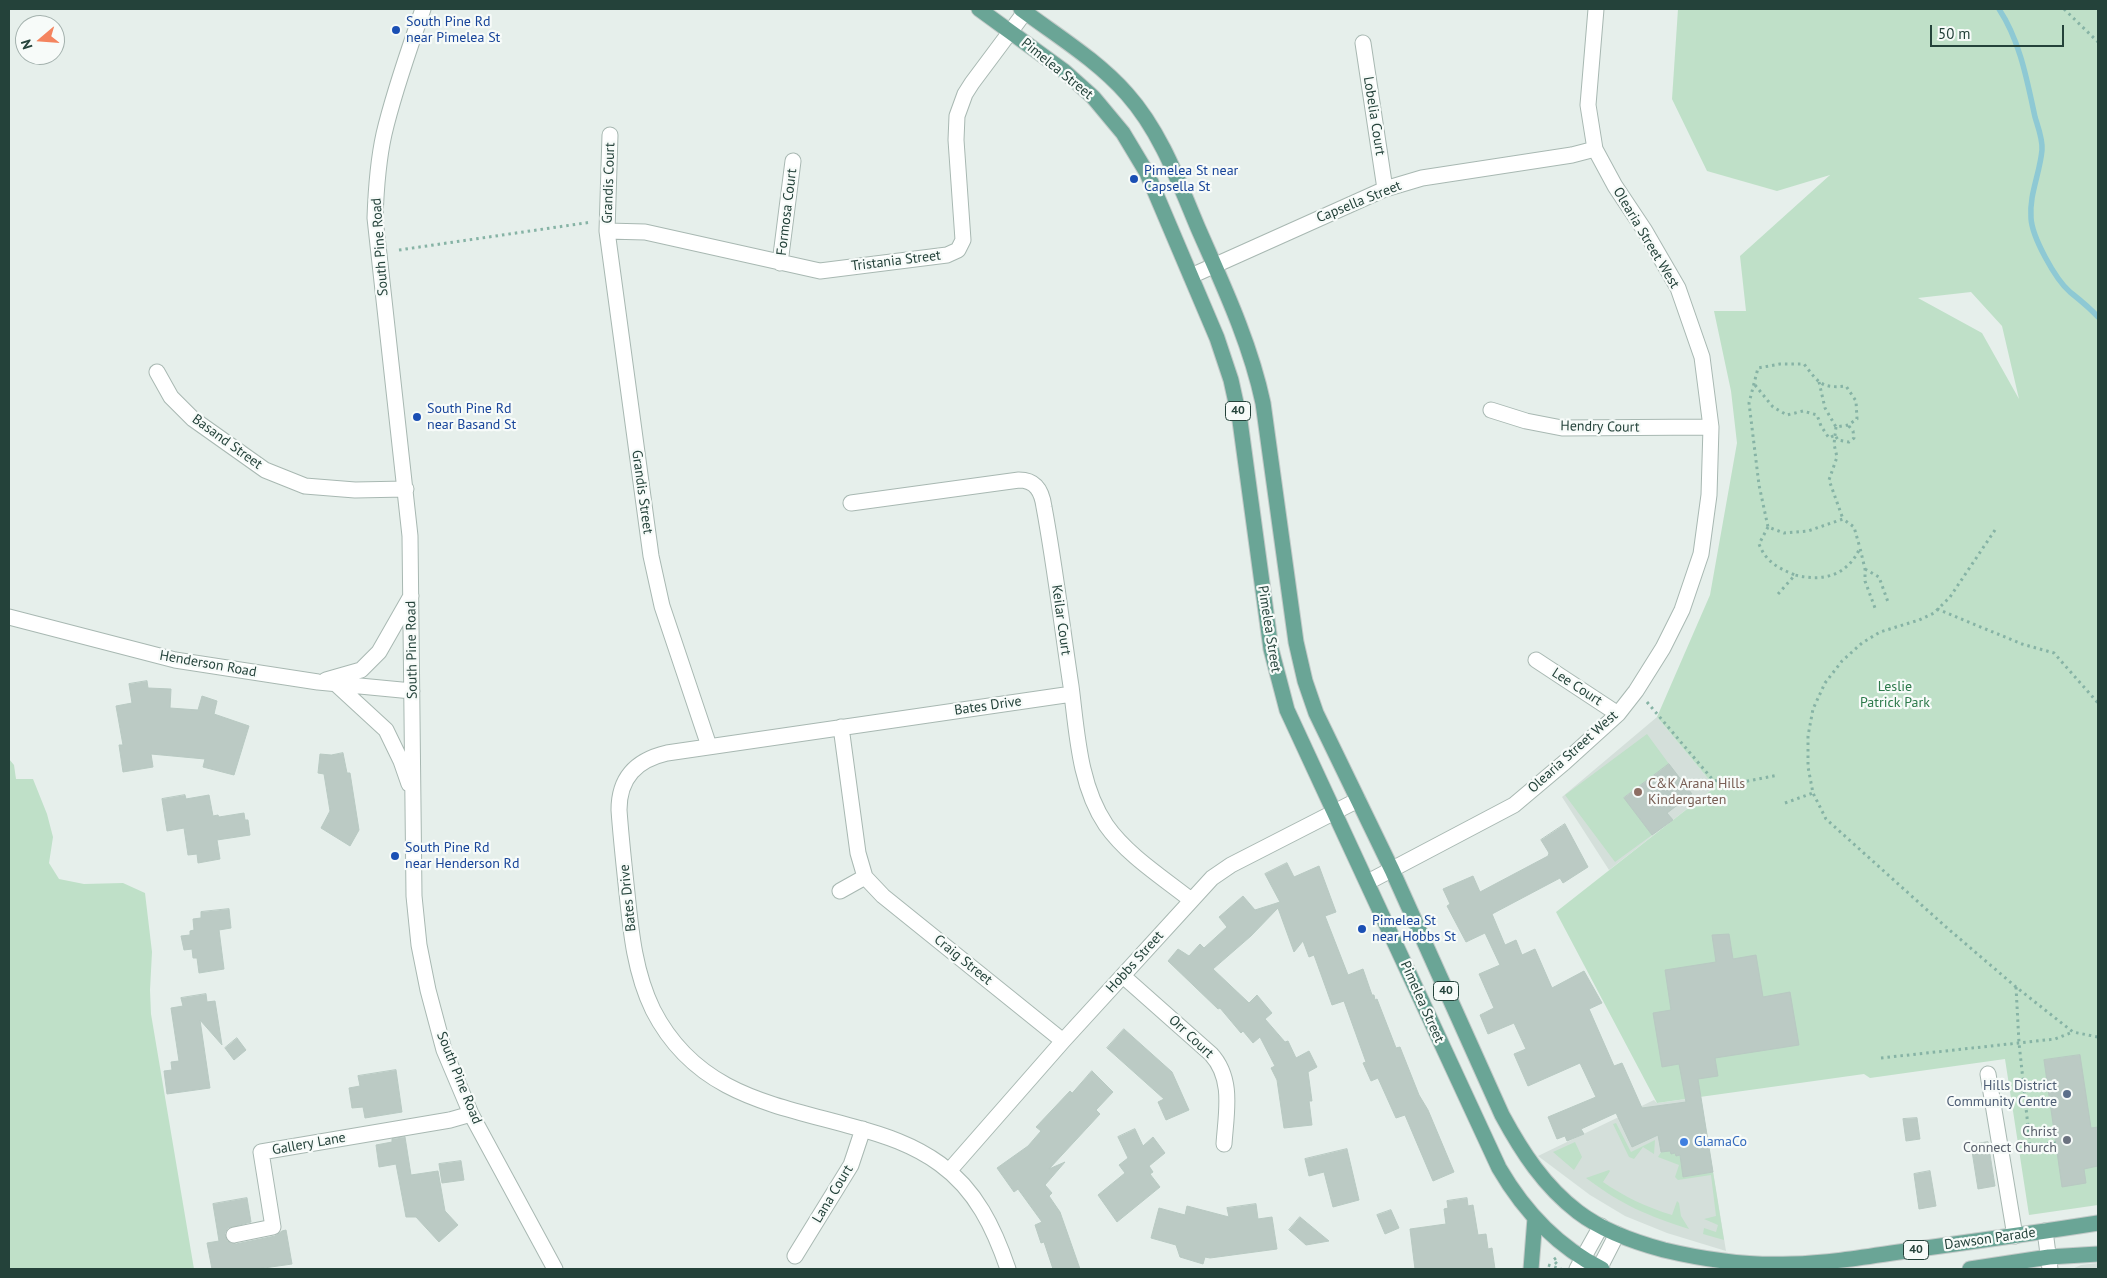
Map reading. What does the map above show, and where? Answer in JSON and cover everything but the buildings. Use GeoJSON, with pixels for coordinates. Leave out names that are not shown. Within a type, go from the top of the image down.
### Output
{"type":"FeatureCollection","features":[{"type":"Feature","properties":{"kind":"main road","name":"Pimelea Street"},"geometry":{"type":"LineString","coordinates":[[979,9],[1079,84],[1099,103],[1124,133],[1146,173],[1221,349],[1235,394],[1271,649],[1280,686],[1294,728],[1336,812],[1494,1159],[1508,1184],[1535,1218],[1580,1264]]}},
{"type":"Feature","properties":{"kind":"main road","name":"Pimelea Street"},"geometry":{"type":"LineString","coordinates":[[1023,10],[1101,67],[1128,95],[1159,141],[1214,265],[1250,355],[1263,403],[1294,626],[1304,681],[1316,713],[1392,870],[1513,1137],[1533,1167],[1551,1188],[1578,1213],[1601,1226]]}},
{"type":"Feature","properties":{"kind":"main road"},"geometry":{"type":"LineString","coordinates":[[1531,1269],[1535,1218]]}},
{"type":"Feature","properties":{"kind":"main road","name":"Dawson Parade"},"geometry":{"type":"LineString","coordinates":[[1601,1226],[1617,1234],[1670,1251],[1732,1262],[1848,1264],[2098,1224]]}},
{"type":"Feature","properties":{"kind":"main road","name":"Dawson Parade"},"geometry":{"type":"LineString","coordinates":[[1970,1269],[2050,1263],[2098,1254]]}},
{"type":"Feature","properties":{"kind":"main road","name":"40"},"geometry":{"type":"LineString","coordinates":[[1580,1264],[1600,1269]]}},
{"type":"Feature","properties":{"kind":"street","name":"South Pine Road"},"geometry":{"type":"LineString","coordinates":[[423,9],[397,86],[384,134],[378,169],[376,210],[379,260],[410,536],[414,896],[419,945],[428,990],[444,1050],[471,1114],[555,1269]]}},
{"type":"Feature","properties":{"kind":"street","name":"Olearia Street West"},"geometry":{"type":"LineString","coordinates":[[1368,882],[1514,805],[1618,714],[1663,648],[1682,610],[1701,554],[1709,495],[1711,427],[1702,357],[1678,288],[1645,231],[1615,186],[1595,149],[1588,106],[1596,9]]}},
{"type":"Feature","properties":{"kind":"street","name":"Tristania Street"},"geometry":{"type":"LineString","coordinates":[[607,231],[645,232],[820,271],[947,255],[958,250],[963,240],[956,116],[964,94],[1010,32],[1023,10]]}},
{"type":"Feature","properties":{"kind":"street","name":"Lobelia Court"},"geometry":{"type":"LineString","coordinates":[[1363,43],[1385,189]]}},
{"type":"Feature","properties":{"kind":"street","name":"Grandis Court"},"geometry":{"type":"LineString","coordinates":[[607,231],[610,136]]}},
{"type":"Feature","properties":{"kind":"street","name":"Capsella Street"},"geometry":{"type":"LineString","coordinates":[[1191,276],[1385,189],[1422,178],[1572,155],[1595,149]]}},
{"type":"Feature","properties":{"kind":"street","name":"Formosa Court"},"geometry":{"type":"LineString","coordinates":[[780,263],[793,161]]}},
{"type":"Feature","properties":{"kind":"street","name":"Grandis Street"},"geometry":{"type":"LineString","coordinates":[[607,231],[651,556],[662,606],[709,746]]}},
{"type":"Feature","properties":{"kind":"street","name":"Basand Street"},"geometry":{"type":"LineString","coordinates":[[157,372],[171,397],[192,418],[266,470],[305,486],[354,490],[406,489]]}},
{"type":"Feature","properties":{"kind":"street","name":"Hendry Court"},"geometry":{"type":"LineString","coordinates":[[1491,410],[1526,421],[1562,428],[1711,427]]}},
{"type":"Feature","properties":{"kind":"street","name":"Keilar Court"},"geometry":{"type":"LineString","coordinates":[[851,504],[1019,480],[1034,484],[1041,494],[1044,506],[1083,767],[1089,789],[1101,816],[1118,839],[1133,854],[1191,900]]}},
{"type":"Feature","properties":{"kind":"street"},"geometry":{"type":"LineString","coordinates":[[318,682],[361,670],[379,652],[411,596]]}},
{"type":"Feature","properties":{"kind":"street","name":"Henderson Road"},"geometry":{"type":"LineString","coordinates":[[9,617],[175,660],[318,682],[412,690]]}},
{"type":"Feature","properties":{"kind":"street","name":"Lee Court"},"geometry":{"type":"LineString","coordinates":[[1536,660],[1618,714]]}},
{"type":"Feature","properties":{"kind":"street"},"geometry":{"type":"LineString","coordinates":[[336,684],[386,730],[402,761],[414,799]]}},
{"type":"Feature","properties":{"kind":"street","name":"Bates Drive"},"geometry":{"type":"LineString","coordinates":[[1008,1269],[987,1217],[967,1189],[949,1170],[914,1148],[863,1129],[762,1101],[736,1091],[718,1081],[694,1063],[678,1046],[656,1015],[644,987],[632,938],[619,816],[620,797],[629,776],[644,761],[667,753],[1072,694]]}},
{"type":"Feature","properties":{"kind":"street","name":"Craig Street"},"geometry":{"type":"LineString","coordinates":[[841,727],[858,852],[866,877],[883,896],[1063,1041]]}},
{"type":"Feature","properties":{"kind":"street","name":"Hobbs Street"},"geometry":{"type":"LineString","coordinates":[[949,1170],[1063,1041],[1212,878],[1358,800]]}},
{"type":"Feature","properties":{"kind":"street"},"geometry":{"type":"LineString","coordinates":[[840,891],[866,877]]}},
{"type":"Feature","properties":{"kind":"street","name":"Orr Court"},"geometry":{"type":"LineString","coordinates":[[1123,976],[1211,1054],[1221,1066],[1227,1094],[1224,1144]]}},
{"type":"Feature","properties":{"kind":"street"},"geometry":{"type":"LineString","coordinates":[[1988,1074],[2015,1236]]}},
{"type":"Feature","properties":{"kind":"street","name":"Gallery Lane"},"geometry":{"type":"LineString","coordinates":[[234,1235],[273,1228],[260,1152],[441,1121],[471,1114]]}},
{"type":"Feature","properties":{"kind":"street","name":"Lana Court"},"geometry":{"type":"LineString","coordinates":[[794,1256],[851,1165],[863,1129]]}},
{"type":"Feature","properties":{"kind":"street"},"geometry":{"type":"LineString","coordinates":[[1580,1264],[1601,1226]]}},
{"type":"Feature","properties":{"kind":"street"},"geometry":{"type":"LineString","coordinates":[[2046,1231],[2050,1263]]}},
{"type":"Feature","properties":{"kind":"street"},"geometry":{"type":"LineString","coordinates":[[1600,1269],[1617,1234]]}},
{"type":"Feature","properties":{"kind":"path"},"geometry":{"type":"LineString","coordinates":[[2064,9],[2098,42]]}},
{"type":"Feature","properties":{"kind":"path"},"geometry":{"type":"LineString","coordinates":[[399,250],[590,221],[607,231]]}},
{"type":"Feature","properties":{"kind":"path"},"geometry":{"type":"LineString","coordinates":[[1836,427],[1848,425],[1857,419],[1856,401],[1846,386],[1830,388],[1819,382],[1804,364],[1780,364],[1758,368],[1749,404],[1759,485],[1768,527],[1760,544],[1764,555],[1779,568],[1795,575],[1813,579],[1829,576],[1845,568],[1855,560],[1860,548]]}},
{"type":"Feature","properties":{"kind":"path"},"geometry":{"type":"LineString","coordinates":[[1819,382],[1825,408],[1836,427],[1834,444],[1837,457],[1829,480],[1843,519],[1854,527],[1865,569],[1865,581],[1875,608]]}},
{"type":"Feature","properties":{"kind":"path"},"geometry":{"type":"LineString","coordinates":[[1754,385],[1773,408],[1787,415],[1803,411],[1817,414],[1821,426],[1830,438],[1835,435]]}},
{"type":"Feature","properties":{"kind":"path"},"geometry":{"type":"LineString","coordinates":[[1835,435],[1838,440],[1849,442],[1854,438],[1853,431],[1848,425]]}},
{"type":"Feature","properties":{"kind":"path"},"geometry":{"type":"LineString","coordinates":[[1768,527],[1784,534],[1808,531],[1843,519]]}},
{"type":"Feature","properties":{"kind":"path"},"geometry":{"type":"LineString","coordinates":[[1996,530],[1950,597],[1934,613],[1919,620],[1880,632],[1862,643],[1842,661],[1825,683],[1813,709],[1808,736],[1808,767],[1813,793],[1826,819],[2016,986],[2073,1032],[2098,1037]]}},
{"type":"Feature","properties":{"kind":"path"},"geometry":{"type":"LineString","coordinates":[[1865,569],[1879,577],[1888,602]]}},
{"type":"Feature","properties":{"kind":"path"},"geometry":{"type":"LineString","coordinates":[[1778,594],[1795,575]]}},
{"type":"Feature","properties":{"kind":"path"},"geometry":{"type":"LineString","coordinates":[[1938,609],[2022,644],[2054,653],[2098,703]]}},
{"type":"Feature","properties":{"kind":"path"},"geometry":{"type":"LineString","coordinates":[[1636,690],[1713,780],[1733,784],[1778,775]]}},
{"type":"Feature","properties":{"kind":"path"},"geometry":{"type":"LineString","coordinates":[[1786,803],[1813,793]]}},
{"type":"Feature","properties":{"kind":"path"},"geometry":{"type":"LineString","coordinates":[[2016,986],[2019,1043],[2030,1145],[2056,1143]]}},
{"type":"Feature","properties":{"kind":"path"},"geometry":{"type":"LineString","coordinates":[[1880,1058],[2055,1039],[2073,1032]]}},
{"type":"Feature","properties":{"kind":"path"},"geometry":{"type":"LineString","coordinates":[[1556,1267],[1557,1264],[1553,1260],[1557,1256]]}},
{"type":"Feature","properties":{"kind":"path"},"geometry":{"type":"LineString","coordinates":[[1548,1264],[1561,1269]]}},
{"type":"Feature","properties":{"kind":"shaded area","name":"C&K Arana Hills Kindergarten"},"geometry":{"type":"Polygon","coordinates":[[[1657,717],[1715,787],[1609,870],[1562,797],[1657,717]]]}},
{"type":"Feature","properties":{"kind":"shaded area"},"geometry":{"type":"Polygon","coordinates":[[[1701,1097],[1726,1251],[1667,1233],[1625,1216],[1590,1195],[1538,1156],[1654,1100],[1657,1103],[1701,1097]]]}},
{"type":"Feature","properties":{"kind":"shaded area"},"geometry":{"type":"Polygon","coordinates":[[[2098,1263],[2098,1269],[2072,1269],[2081,1265],[2098,1263]]]}},
{"type":"Feature","properties":{"kind":"green space","name":"Leslie Patrick Park"},"geometry":{"type":"Polygon","coordinates":[[[1678,9],[2098,9],[2098,1205],[2029,1215],[2005,1059],[1870,1078],[1864,1074],[1657,1103],[1556,912],[1715,787],[1657,717],[1710,595],[1737,443],[1731,391],[1714,311],[1746,311],[1740,256],[1830,175],[1777,191],[1707,171],[1672,99],[1678,9]],[[1971,292],[1918,298],[1982,333],[2019,399],[2002,326],[1971,292]]]}},
{"type":"Feature","properties":{"kind":"green space"},"geometry":{"type":"Polygon","coordinates":[[[1647,734],[1669,764],[1624,797],[1652,835],[1615,862],[1565,795],[1647,734]]]}},
{"type":"Feature","properties":{"kind":"green space"},"geometry":{"type":"Polygon","coordinates":[[[9,759],[14,765],[16,779],[33,779],[47,814],[53,837],[49,863],[59,879],[84,884],[123,883],[145,893],[152,952],[151,1014],[194,1269],[9,1269],[9,759]]]}},
{"type":"Feature","properties":{"kind":"green space"},"geometry":{"type":"Polygon","coordinates":[[[1616,1123],[1631,1152],[1655,1140],[1654,1154],[1643,1147],[1634,1159],[1629,1157],[1613,1124],[1616,1123]]]}},
{"type":"Feature","properties":{"kind":"green space"},"geometry":{"type":"Polygon","coordinates":[[[1575,1142],[1582,1157],[1574,1170],[1553,1152],[1575,1142]]]}},
{"type":"Feature","properties":{"kind":"green space"},"geometry":{"type":"Polygon","coordinates":[[[1670,1151],[1671,1154],[1675,1153],[1676,1156],[1680,1155],[1684,1177],[1713,1172],[1724,1240],[1703,1234],[1704,1228],[1716,1232],[1718,1225],[1704,1219],[1716,1216],[1711,1175],[1678,1180],[1675,1177],[1679,1165],[1658,1157],[1661,1152],[1670,1151]]]}},
{"type":"Feature","properties":{"kind":"green space"},"geometry":{"type":"Polygon","coordinates":[[[1609,1170],[1603,1182],[1653,1209],[1672,1215],[1677,1201],[1681,1216],[1689,1229],[1635,1208],[1586,1178],[1609,1170]]]}},
{"type":"Feature","properties":{"kind":"waterway"},"geometry":{"type":"LineString","coordinates":[[1999,9],[2018,47],[2042,142],[2041,159],[2031,209],[2032,226],[2035,236],[2045,257],[2064,286],[2098,317]]}},
{"type":"Feature","properties":{"kind":"place","name":"South Pine Rd near Pimelea St"},"geometry":{"type":"Point","coordinates":[396,30]}},
{"type":"Feature","properties":{"kind":"place","name":"Pimelea St near Capsella St"},"geometry":{"type":"Point","coordinates":[1134,179]}},
{"type":"Feature","properties":{"kind":"place","name":"South Pine Rd near Basand St"},"geometry":{"type":"Point","coordinates":[417,417]}},
{"type":"Feature","properties":{"kind":"place","name":"C&K Arana Hills Kindergarten"},"geometry":{"type":"Point","coordinates":[1638,792]}},
{"type":"Feature","properties":{"kind":"place","name":"South Pine Rd near Henderson Rd"},"geometry":{"type":"Point","coordinates":[395,856]}},
{"type":"Feature","properties":{"kind":"place","name":"Pimelea St near Hobbs St"},"geometry":{"type":"Point","coordinates":[1362,929]}},
{"type":"Feature","properties":{"kind":"place","name":"Hills District Community Centre"},"geometry":{"type":"Point","coordinates":[2067,1094]}},
{"type":"Feature","properties":{"kind":"place","name":"Christ Connect Church"},"geometry":{"type":"Point","coordinates":[2067,1140]}},
{"type":"Feature","properties":{"kind":"place","name":"GlamaCo"},"geometry":{"type":"Point","coordinates":[1684,1142]}}]}
